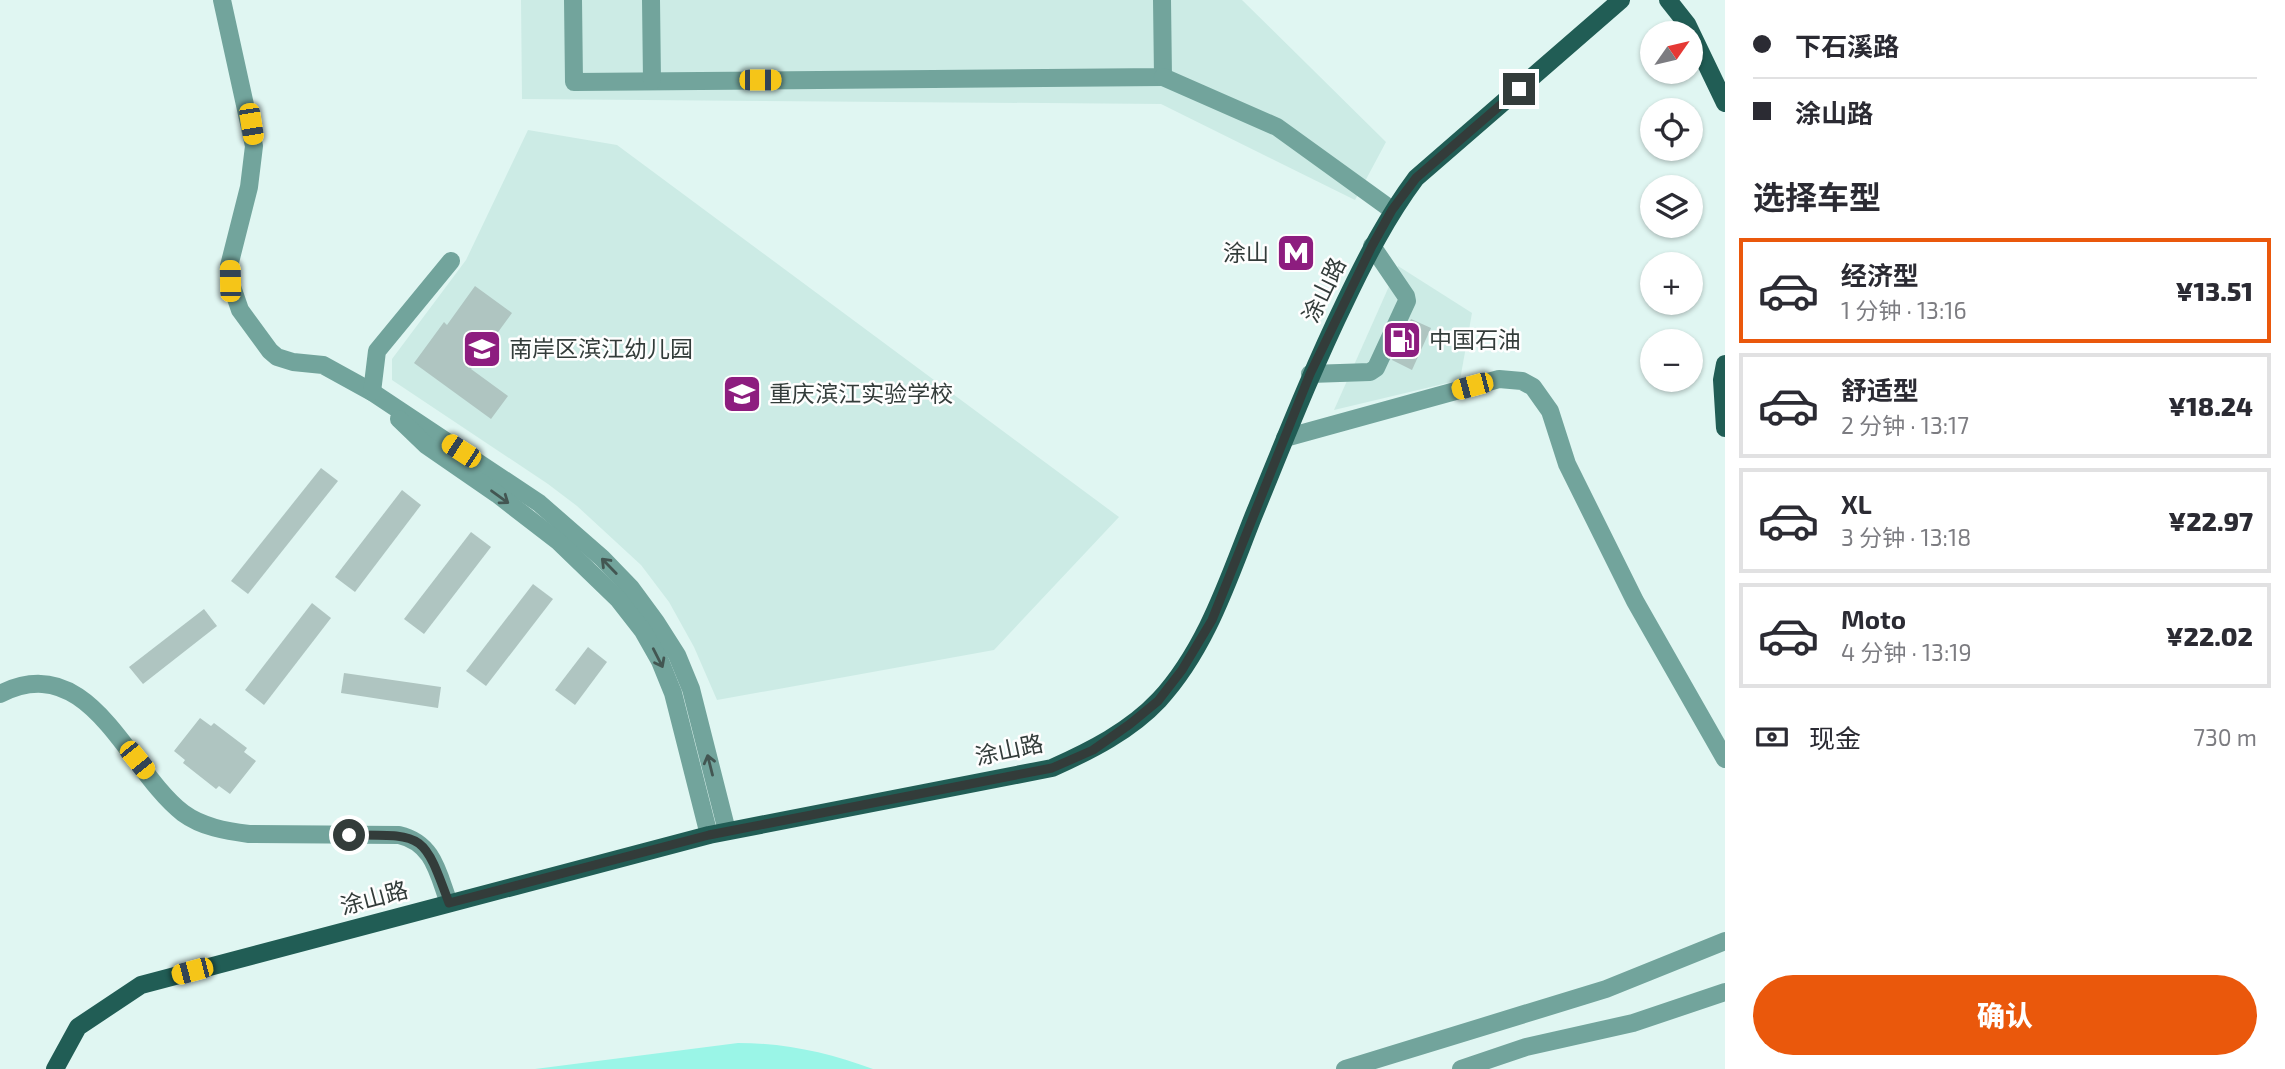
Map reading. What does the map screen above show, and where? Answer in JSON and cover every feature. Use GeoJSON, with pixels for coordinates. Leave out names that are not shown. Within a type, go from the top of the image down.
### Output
{"type":"FeatureCollection","features":[{"type":"Feature","properties":{"kind":"main road","name":"涂山路"},"geometry":{"type":"LineString","coordinates":[[55,1069],[78,1027],[141,985],[709,835],[1052,768],[1093,750],[1158,701],[1182,670],[1212,620],[1310,374],[1392,210],[1416,178],[1621,0]]}},
{"type":"Feature","properties":{"kind":"main road"},"geometry":{"type":"LineString","coordinates":[[1668,0],[1687,24],[1725,103]]}},
{"type":"Feature","properties":{"kind":"main road"},"geometry":{"type":"LineString","coordinates":[[1725,364],[1722,380],[1725,428]]}},
{"type":"Feature","properties":{"kind":"street"},"geometry":{"type":"LineString","coordinates":[[222,0],[254,146],[250,187],[229,266],[230,281],[240,310],[277,357],[293,362],[323,365],[372,392],[539,503],[592,549],[631,588],[670,644],[691,689],[727,831]]}},
{"type":"Feature","properties":{"kind":"street"},"geometry":{"type":"LineString","coordinates":[[573,0],[575,82],[1163,77],[1277,127],[1392,210]]}},
{"type":"Feature","properties":{"kind":"street"},"geometry":{"type":"LineString","coordinates":[[651,0],[652,81]]}},
{"type":"Feature","properties":{"kind":"street"},"geometry":{"type":"LineString","coordinates":[[1163,0],[1163,77]]}},
{"type":"Feature","properties":{"kind":"street"},"geometry":{"type":"LineString","coordinates":[[1310,374],[1370,372],[1376,368],[1407,302],[1406,296],[1372,246]]}},
{"type":"Feature","properties":{"kind":"street"},"geometry":{"type":"LineString","coordinates":[[372,392],[377,351],[451,261]]}},
{"type":"Feature","properties":{"kind":"street"},"geometry":{"type":"LineString","coordinates":[[1285,438],[1499,379],[1522,381],[1532,387],[1550,411],[1567,464],[1635,601],[1725,759]]}},
{"type":"Feature","properties":{"kind":"street"},"geometry":{"type":"LineString","coordinates":[[372,392],[426,445],[497,494],[559,542],[618,599],[643,631],[660,661],[673,693],[709,835]]}},
{"type":"Feature","properties":{"kind":"street"},"geometry":{"type":"LineString","coordinates":[[0,694],[16,686],[34,683],[53,685],[73,694],[91,706],[106,722],[168,799],[184,814],[206,825],[228,832],[248,834],[400,835],[411,838],[420,843],[434,862],[449,903]]}},
{"type":"Feature","properties":{"kind":"street"},"geometry":{"type":"LineString","coordinates":[[1345,1069],[1606,989],[1725,941]]}},
{"type":"Feature","properties":{"kind":"street"},"geometry":{"type":"LineString","coordinates":[[1461,1069],[1526,1046],[1633,1023],[1725,992]]}},
{"type":"Feature","properties":{"kind":"shaded area"},"geometry":{"type":"Polygon","coordinates":[[[521,0],[1242,0],[1386,142],[1355,200],[1161,104],[522,99],[521,0]]]}},
{"type":"Feature","properties":{"kind":"shaded area","name":"重庆滨江实验学校"},"geometry":{"type":"Polygon","coordinates":[[[528,130],[617,145],[1119,517],[994,650],[717,700],[694,647],[669,602],[641,565],[577,506],[548,484],[392,380],[392,359],[466,260],[528,130]]]}},
{"type":"Feature","properties":{"kind":"shaded area"},"geometry":{"type":"Polygon","coordinates":[[[1398,266],[1472,313],[1460,380],[1334,410],[1398,266]]]}},
{"type":"Feature","properties":{"kind":"green space"},"geometry":{"type":"Polygon","coordinates":[[[738,1043],[807,1050],[873,1069],[535,1069],[738,1043]]]}},
{"type":"Feature","properties":{"kind":"building"},"geometry":{"type":"Polygon","coordinates":[[[475,286],[512,313],[471,369],[508,396],[491,419],[414,363],[444,322],[447,325],[475,286]]]}},
{"type":"Feature","properties":{"kind":"building"},"geometry":{"type":"Polygon","coordinates":[[[1411,319],[1431,328],[1412,370],[1392,360],[1411,319]]]}},
{"type":"Feature","properties":{"kind":"building"},"geometry":{"type":"Polygon","coordinates":[[[321,468],[338,481],[248,594],[231,581],[321,468]]]}},
{"type":"Feature","properties":{"kind":"building"},"geometry":{"type":"Polygon","coordinates":[[[402,490],[421,505],[355,592],[335,577],[402,490]]]}},
{"type":"Feature","properties":{"kind":"building"},"geometry":{"type":"Polygon","coordinates":[[[471,532],[491,547],[424,634],[404,619],[471,532]]]}},
{"type":"Feature","properties":{"kind":"building"},"geometry":{"type":"Polygon","coordinates":[[[533,584],[553,599],[486,686],[466,671],[533,584]]]}},
{"type":"Feature","properties":{"kind":"building"},"geometry":{"type":"Polygon","coordinates":[[[312,603],[331,618],[264,705],[245,690],[312,603]]]}},
{"type":"Feature","properties":{"kind":"building"},"geometry":{"type":"Polygon","coordinates":[[[204,609],[217,626],[143,684],[129,667],[204,609]]]}},
{"type":"Feature","properties":{"kind":"building"},"geometry":{"type":"Polygon","coordinates":[[[588,647],[607,662],[575,705],[555,690],[588,647]]]}},
{"type":"Feature","properties":{"kind":"building"},"geometry":{"type":"Polygon","coordinates":[[[344,673],[441,687],[438,708],[341,693],[344,673]]]}},
{"type":"Feature","properties":{"kind":"building"},"geometry":{"type":"Polygon","coordinates":[[[200,718],[211,726],[214,723],[247,748],[244,752],[256,761],[230,794],[219,786],[216,789],[183,763],[185,760],[174,751],[200,718]]]}},
{"type":"Feature","properties":{"kind":"place","name":"涂山"},"geometry":{"type":"Point","coordinates":[1296,253]}},
{"type":"Feature","properties":{"kind":"place","name":"中国石油"},"geometry":{"type":"Point","coordinates":[1402,340]}},
{"type":"Feature","properties":{"kind":"place","name":"南岸区滨江幼儿园"},"geometry":{"type":"Point","coordinates":[482,349]}},
{"type":"Feature","properties":{"kind":"place","name":"重庆滨江实验学校"},"geometry":{"type":"Point","coordinates":[742,394]}},
{"type":"Feature","properties":{"kind":"route"},"geometry":{"type":"LineString","coordinates":[[349,835],[400,835],[420,843],[434,862],[449,903],[709,835],[1052,768],[1093,750],[1158,701],[1182,670],[1212,620],[1310,374],[1392,210],[1416,178],[1519,89]]}}]}
